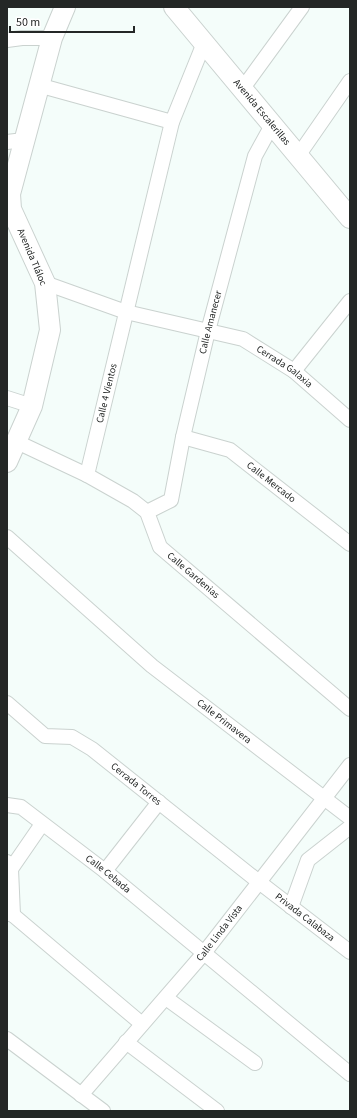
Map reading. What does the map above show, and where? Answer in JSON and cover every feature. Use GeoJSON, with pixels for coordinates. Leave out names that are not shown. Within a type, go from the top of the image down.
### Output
{"type":"FeatureCollection","features":[{"type":"Feature","properties":{"kind":"main road","name":"Avenida Tláloc"},"geometry":{"type":"LineString","coordinates":[[7,462],[32,406],[50,330],[45,283],[11,210],[10,194],[15,141],[38,85],[52,38],[65,7]]}},
{"type":"Feature","properties":{"kind":"main road","name":"Avenida Escalerillas"},"geometry":{"type":"LineString","coordinates":[[174,7],[350,218]]}},
{"type":"Feature","properties":{"kind":"street"},"geometry":{"type":"LineString","coordinates":[[243,88],[302,7]]}},
{"type":"Feature","properties":{"kind":"street"},"geometry":{"type":"LineString","coordinates":[[7,40],[22,38],[52,38]]}},
{"type":"Feature","properties":{"kind":"street","name":"Calle 4 Vientos"},"geometry":{"type":"LineString","coordinates":[[87,475],[172,122],[204,43]]}},
{"type":"Feature","properties":{"kind":"street"},"geometry":{"type":"LineString","coordinates":[[298,156],[350,81]]}},
{"type":"Feature","properties":{"kind":"street"},"geometry":{"type":"LineString","coordinates":[[38,85],[172,122]]}},
{"type":"Feature","properties":{"kind":"street","name":"Calle Amanecer"},"geometry":{"type":"LineString","coordinates":[[147,512],[171,500],[183,436],[208,331],[255,156],[272,125]]}},
{"type":"Feature","properties":{"kind":"street","name":"Cerrada Galaxia"},"geometry":{"type":"LineString","coordinates":[[45,283],[126,312],[243,339],[294,371],[350,420]]}},
{"type":"Feature","properties":{"kind":"street"},"geometry":{"type":"LineString","coordinates":[[294,371],[350,300]]}},
{"type":"Feature","properties":{"kind":"street"},"geometry":{"type":"LineString","coordinates":[[7,398],[32,406]]}},
{"type":"Feature","properties":{"kind":"street","name":"Calle Mercado"},"geometry":{"type":"LineString","coordinates":[[183,436],[230,450],[350,544]]}},
{"type":"Feature","properties":{"kind":"street"},"geometry":{"type":"LineString","coordinates":[[17,442],[87,475],[133,501],[147,512]]}},
{"type":"Feature","properties":{"kind":"street","name":"Calle Gardenias"},"geometry":{"type":"LineString","coordinates":[[147,512],[160,547],[350,709]]}},
{"type":"Feature","properties":{"kind":"street","name":"Calle Primavera"},"geometry":{"type":"LineString","coordinates":[[7,537],[152,666],[350,818]]}},
{"type":"Feature","properties":{"kind":"street","name":"Cerrada Torres"},"geometry":{"type":"LineString","coordinates":[[7,703],[45,736],[72,737],[92,749],[259,882]]}},
{"type":"Feature","properties":{"kind":"street","name":"Calle Linda Vista"},"geometry":{"type":"LineString","coordinates":[[81,1095],[204,952],[350,765]]}},
{"type":"Feature","properties":{"kind":"street"},"geometry":{"type":"LineString","coordinates":[[105,871],[159,802]]}},
{"type":"Feature","properties":{"kind":"street","name":"Calle Cebada"},"geometry":{"type":"LineString","coordinates":[[7,805],[21,807],[105,871],[350,1074]]}},
{"type":"Feature","properties":{"kind":"street"},"geometry":{"type":"LineString","coordinates":[[42,824],[9,865],[10,914],[142,1024]]}},
{"type":"Feature","properties":{"kind":"street"},"geometry":{"type":"LineString","coordinates":[[291,907],[308,860],[350,827]]}},
{"type":"Feature","properties":{"kind":"street","name":"Privada Calabaza"},"geometry":{"type":"LineString","coordinates":[[259,882],[350,952]]}},
{"type":"Feature","properties":{"kind":"street"},"geometry":{"type":"LineString","coordinates":[[166,998],[255,1063]]}},
{"type":"Feature","properties":{"kind":"street"},"geometry":{"type":"LineString","coordinates":[[7,1039],[103,1111]]}},
{"type":"Feature","properties":{"kind":"street"},"geometry":{"type":"LineString","coordinates":[[126,1042],[217,1111]]}}]}
